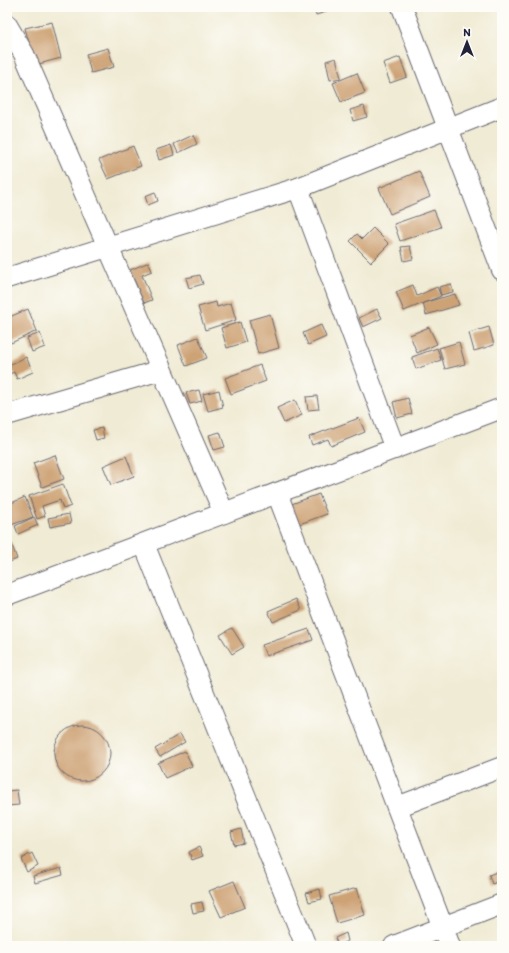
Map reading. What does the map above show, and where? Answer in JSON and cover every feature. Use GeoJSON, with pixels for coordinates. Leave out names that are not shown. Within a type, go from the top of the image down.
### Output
{"type":"FeatureCollection","features":[{"type":"Feature","properties":{"kind":"street"},"geometry":{"type":"LineString","coordinates":[[402,7],[502,270]]}},
{"type":"Feature","properties":{"kind":"street"},"geometry":{"type":"LineString","coordinates":[[7,25],[24,54],[224,513]]}},
{"type":"Feature","properties":{"kind":"street"},"geometry":{"type":"LineString","coordinates":[[7,278],[298,188],[502,107]]}},
{"type":"Feature","properties":{"kind":"street"},"geometry":{"type":"LineString","coordinates":[[298,188],[395,448]]}},
{"type":"Feature","properties":{"kind":"street"},"geometry":{"type":"LineString","coordinates":[[7,415],[161,370]]}},
{"type":"Feature","properties":{"kind":"street"},"geometry":{"type":"LineString","coordinates":[[7,594],[144,544],[502,408]]}},
{"type":"Feature","properties":{"kind":"street"},"geometry":{"type":"LineString","coordinates":[[277,493],[450,946]]}},
{"type":"Feature","properties":{"kind":"street"},"geometry":{"type":"LineString","coordinates":[[144,544],[306,946]]}},
{"type":"Feature","properties":{"kind":"street"},"geometry":{"type":"LineString","coordinates":[[397,807],[502,767]]}},
{"type":"Feature","properties":{"kind":"street"},"geometry":{"type":"LineString","coordinates":[[394,946],[502,904]]}},
{"type":"Feature","properties":{"kind":"building"},"geometry":{"type":"Polygon","coordinates":[[[314,7],[325,7],[326,12],[316,15],[314,7]]]}},
{"type":"Feature","properties":{"kind":"building"},"geometry":{"type":"Polygon","coordinates":[[[52,22],[61,58],[35,65],[25,28],[52,22]]]}},
{"type":"Feature","properties":{"kind":"building"},"geometry":{"type":"Polygon","coordinates":[[[108,48],[114,67],[91,73],[86,54],[108,48]]]}},
{"type":"Feature","properties":{"kind":"building"},"geometry":{"type":"Polygon","coordinates":[[[400,57],[407,77],[390,83],[383,63],[400,57]]]}},
{"type":"Feature","properties":{"kind":"building"},"geometry":{"type":"Polygon","coordinates":[[[336,58],[341,78],[330,80],[326,61],[336,58]]]}},
{"type":"Feature","properties":{"kind":"building"},"geometry":{"type":"Polygon","coordinates":[[[357,73],[365,93],[341,102],[333,83],[357,73]]]}},
{"type":"Feature","properties":{"kind":"building"},"geometry":{"type":"Polygon","coordinates":[[[364,106],[367,117],[353,121],[350,110],[364,106]]]}},
{"type":"Feature","properties":{"kind":"building"},"geometry":{"type":"Polygon","coordinates":[[[193,135],[197,144],[178,153],[174,144],[193,135]]]}},
{"type":"Feature","properties":{"kind":"building"},"geometry":{"type":"Polygon","coordinates":[[[171,145],[174,155],[159,160],[156,150],[171,145]]]}},
{"type":"Feature","properties":{"kind":"building"},"geometry":{"type":"Polygon","coordinates":[[[133,146],[141,166],[108,179],[99,160],[133,146]]]}},
{"type":"Feature","properties":{"kind":"building"},"geometry":{"type":"Polygon","coordinates":[[[419,171],[430,197],[390,214],[379,188],[419,171]]]}},
{"type":"Feature","properties":{"kind":"building"},"geometry":{"type":"Polygon","coordinates":[[[155,192],[158,201],[148,205],[145,196],[155,192]]]}},
{"type":"Feature","properties":{"kind":"building"},"geometry":{"type":"Polygon","coordinates":[[[434,210],[441,227],[400,241],[394,224],[434,210]]]}},
{"type":"Feature","properties":{"kind":"building"},"geometry":{"type":"Polygon","coordinates":[[[373,228],[389,244],[371,262],[350,241],[357,234],[362,239],[373,228]]]}},
{"type":"Feature","properties":{"kind":"building"},"geometry":{"type":"Polygon","coordinates":[[[410,246],[413,259],[404,261],[401,247],[410,246]]]}},
{"type":"Feature","properties":{"kind":"building"},"geometry":{"type":"Polygon","coordinates":[[[149,262],[152,271],[142,275],[152,300],[144,303],[130,270],[149,262]]]}},
{"type":"Feature","properties":{"kind":"building"},"geometry":{"type":"Polygon","coordinates":[[[200,275],[203,284],[189,288],[186,278],[200,275]]]}},
{"type":"Feature","properties":{"kind":"building"},"geometry":{"type":"Polygon","coordinates":[[[451,284],[453,292],[441,295],[439,287],[451,284]]]}},
{"type":"Feature","properties":{"kind":"building"},"geometry":{"type":"Polygon","coordinates":[[[413,285],[417,296],[437,287],[441,296],[404,311],[396,292],[413,285]]]}},
{"type":"Feature","properties":{"kind":"building"},"geometry":{"type":"Polygon","coordinates":[[[455,294],[459,305],[426,315],[423,303],[455,294]]]}},
{"type":"Feature","properties":{"kind":"building"},"geometry":{"type":"Polygon","coordinates":[[[216,302],[217,307],[231,303],[236,320],[205,330],[198,307],[216,302]]]}},
{"type":"Feature","properties":{"kind":"building"},"geometry":{"type":"Polygon","coordinates":[[[28,309],[37,331],[11,343],[7,333],[7,318],[28,309]]]}},
{"type":"Feature","properties":{"kind":"building"},"geometry":{"type":"Polygon","coordinates":[[[377,309],[382,318],[363,327],[359,318],[377,309]]]}},
{"type":"Feature","properties":{"kind":"building"},"geometry":{"type":"Polygon","coordinates":[[[270,314],[279,348],[258,354],[249,320],[270,314]]]}},
{"type":"Feature","properties":{"kind":"building"},"geometry":{"type":"Polygon","coordinates":[[[240,322],[246,342],[227,348],[221,328],[240,322]]]}},
{"type":"Feature","properties":{"kind":"building"},"geometry":{"type":"Polygon","coordinates":[[[321,325],[326,337],[308,345],[303,333],[321,325]]]}},
{"type":"Feature","properties":{"kind":"building"},"geometry":{"type":"Polygon","coordinates":[[[429,327],[437,344],[417,353],[410,335],[429,327]]]}},
{"type":"Feature","properties":{"kind":"building"},"geometry":{"type":"Polygon","coordinates":[[[489,327],[494,345],[474,351],[469,333],[489,327]]]}},
{"type":"Feature","properties":{"kind":"building"},"geometry":{"type":"Polygon","coordinates":[[[40,333],[45,347],[32,352],[27,338],[40,333]]]}},
{"type":"Feature","properties":{"kind":"building"},"geometry":{"type":"Polygon","coordinates":[[[198,337],[207,358],[186,366],[178,345],[198,337]]]}},
{"type":"Feature","properties":{"kind":"building"},"geometry":{"type":"Polygon","coordinates":[[[459,342],[465,364],[445,369],[439,348],[459,342]]]}},
{"type":"Feature","properties":{"kind":"building"},"geometry":{"type":"Polygon","coordinates":[[[437,348],[441,360],[416,369],[412,357],[437,348]]]}},
{"type":"Feature","properties":{"kind":"building"},"geometry":{"type":"Polygon","coordinates":[[[26,357],[33,372],[17,379],[14,372],[7,375],[7,366],[26,357]]]}},
{"type":"Feature","properties":{"kind":"building"},"geometry":{"type":"Polygon","coordinates":[[[260,365],[266,381],[231,394],[225,378],[260,365]]]}},
{"type":"Feature","properties":{"kind":"building"},"geometry":{"type":"Polygon","coordinates":[[[199,390],[202,401],[190,404],[186,393],[199,390]]]}},
{"type":"Feature","properties":{"kind":"building"},"geometry":{"type":"Polygon","coordinates":[[[219,390],[223,407],[208,411],[203,394],[219,390]]]}},
{"type":"Feature","properties":{"kind":"building"},"geometry":{"type":"Polygon","coordinates":[[[317,396],[319,409],[308,410],[306,397],[317,396]]]}},
{"type":"Feature","properties":{"kind":"building"},"geometry":{"type":"Polygon","coordinates":[[[408,398],[412,414],[397,418],[393,402],[408,398]]]}},
{"type":"Feature","properties":{"kind":"building"},"geometry":{"type":"Polygon","coordinates":[[[295,400],[302,415],[284,423],[277,408],[295,400]]]}},
{"type":"Feature","properties":{"kind":"building"},"geometry":{"type":"Polygon","coordinates":[[[359,418],[365,432],[331,446],[328,439],[312,445],[309,437],[359,418]]]}},
{"type":"Feature","properties":{"kind":"building"},"geometry":{"type":"Polygon","coordinates":[[[102,428],[104,438],[96,440],[93,430],[102,428]]]}},
{"type":"Feature","properties":{"kind":"building"},"geometry":{"type":"Polygon","coordinates":[[[220,432],[225,447],[214,450],[209,435],[220,432]]]}},
{"type":"Feature","properties":{"kind":"building"},"geometry":{"type":"Polygon","coordinates":[[[55,455],[64,479],[42,487],[33,463],[55,455]]]}},
{"type":"Feature","properties":{"kind":"building"},"geometry":{"type":"Polygon","coordinates":[[[126,456],[134,476],[111,485],[103,466],[126,456]]]}},
{"type":"Feature","properties":{"kind":"building"},"geometry":{"type":"Polygon","coordinates":[[[63,484],[71,506],[63,509],[60,500],[42,506],[45,516],[37,519],[29,496],[63,484]]]}},
{"type":"Feature","properties":{"kind":"building"},"geometry":{"type":"Polygon","coordinates":[[[319,494],[327,514],[283,530],[275,510],[319,494]]]}},
{"type":"Feature","properties":{"kind":"building"},"geometry":{"type":"Polygon","coordinates":[[[25,497],[33,517],[11,525],[7,515],[7,505],[25,497]]]}},
{"type":"Feature","properties":{"kind":"building"},"geometry":{"type":"Polygon","coordinates":[[[69,514],[71,523],[50,527],[48,518],[69,514]]]}},
{"type":"Feature","properties":{"kind":"building"},"geometry":{"type":"Polygon","coordinates":[[[34,517],[38,525],[18,534],[15,526],[34,517]]]}},
{"type":"Feature","properties":{"kind":"building"},"geometry":{"type":"Polygon","coordinates":[[[11,542],[17,559],[7,563],[7,544],[11,542]]]}},
{"type":"Feature","properties":{"kind":"building"},"geometry":{"type":"Polygon","coordinates":[[[296,599],[301,610],[273,622],[268,611],[296,599]]]}},
{"type":"Feature","properties":{"kind":"building"},"geometry":{"type":"Polygon","coordinates":[[[232,628],[244,647],[232,654],[220,635],[232,628]]]}},
{"type":"Feature","properties":{"kind":"building"},"geometry":{"type":"Polygon","coordinates":[[[309,629],[313,640],[266,656],[262,645],[309,629]]]}},
{"type":"Feature","properties":{"kind":"building"},"geometry":{"type":"Polygon","coordinates":[[[76,725],[88,725],[98,729],[106,737],[110,747],[110,759],[106,769],[98,777],[88,781],[76,781],[66,777],[58,769],[54,759],[54,747],[58,737],[66,729],[76,725]]]}},
{"type":"Feature","properties":{"kind":"building"},"geometry":{"type":"Polygon","coordinates":[[[180,734],[185,742],[160,757],[155,749],[180,734]]]}},
{"type":"Feature","properties":{"kind":"building"},"geometry":{"type":"Polygon","coordinates":[[[185,751],[192,766],[165,778],[158,763],[185,751]]]}},
{"type":"Feature","properties":{"kind":"building"},"geometry":{"type":"Polygon","coordinates":[[[17,790],[19,805],[7,806],[7,791],[17,790]]]}},
{"type":"Feature","properties":{"kind":"building"},"geometry":{"type":"Polygon","coordinates":[[[241,829],[244,843],[234,845],[231,832],[241,829]]]}},
{"type":"Feature","properties":{"kind":"building"},"geometry":{"type":"Polygon","coordinates":[[[199,847],[203,856],[192,860],[189,852],[199,847]]]}},
{"type":"Feature","properties":{"kind":"building"},"geometry":{"type":"Polygon","coordinates":[[[32,853],[38,866],[27,872],[21,859],[32,853]]]}},
{"type":"Feature","properties":{"kind":"building"},"geometry":{"type":"Polygon","coordinates":[[[61,868],[63,875],[35,883],[33,876],[61,868]]]}},
{"type":"Feature","properties":{"kind":"building"},"geometry":{"type":"Polygon","coordinates":[[[499,871],[502,880],[492,884],[489,875],[499,871]]]}},
{"type":"Feature","properties":{"kind":"building"},"geometry":{"type":"Polygon","coordinates":[[[234,881],[245,907],[221,917],[209,891],[234,881]]]}},
{"type":"Feature","properties":{"kind":"building"},"geometry":{"type":"Polygon","coordinates":[[[357,888],[365,915],[337,923],[329,896],[357,888]]]}},
{"type":"Feature","properties":{"kind":"building"},"geometry":{"type":"Polygon","coordinates":[[[320,889],[322,899],[309,902],[306,893],[320,889]]]}},
{"type":"Feature","properties":{"kind":"building"},"geometry":{"type":"Polygon","coordinates":[[[202,902],[204,911],[193,913],[191,904],[202,902]]]}},
{"type":"Feature","properties":{"kind":"building"},"geometry":{"type":"Polygon","coordinates":[[[346,933],[348,941],[338,945],[335,938],[346,933]]]}}]}
